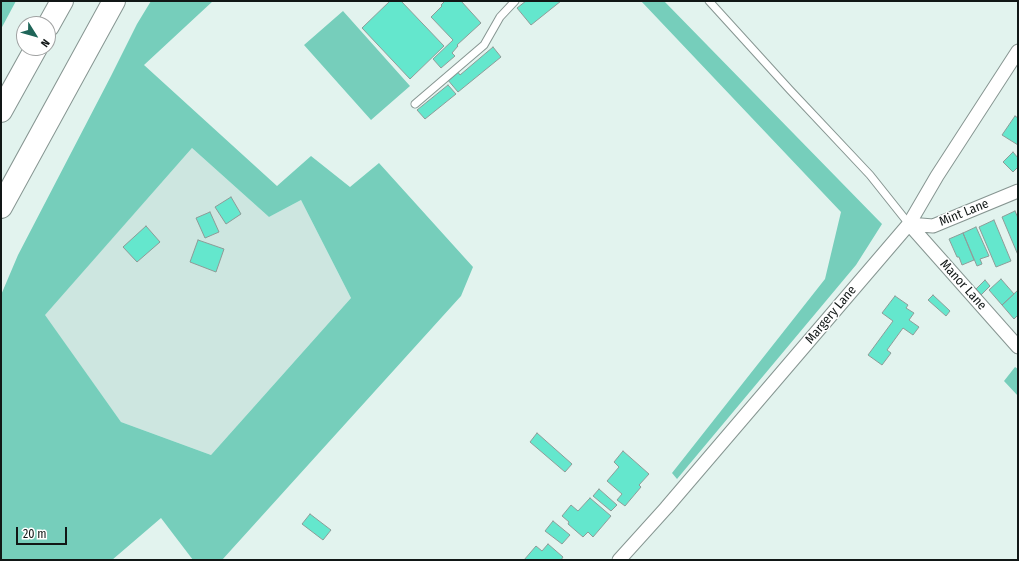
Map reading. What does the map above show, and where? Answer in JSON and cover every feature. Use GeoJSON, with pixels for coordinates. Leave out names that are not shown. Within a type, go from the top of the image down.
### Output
{"type":"FeatureCollection","features":[{"type":"Feature","properties":{"kind":"highway"},"geometry":{"type":"LineString","coordinates":[[54,16],[62,1]]}},
{"type":"Feature","properties":{"kind":"highway"},"geometry":{"type":"LineString","coordinates":[[1,207],[114,1]]}},
{"type":"Feature","properties":{"kind":"highway"},"geometry":{"type":"LineString","coordinates":[[1,111],[32,56]]}},
{"type":"Feature","properties":{"kind":"street","name":"Margery Lane"},"geometry":{"type":"LineString","coordinates":[[619,560],[671,502],[909,224],[941,170],[1018,51]]}},
{"type":"Feature","properties":{"kind":"street","name":"Mint Lane"},"geometry":{"type":"LineString","coordinates":[[909,224],[933,226],[1018,191]]}},
{"type":"Feature","properties":{"kind":"street","name":"Manor Lane"},"geometry":{"type":"LineString","coordinates":[[909,224],[1018,347]]}},
{"type":"Feature","properties":{"kind":"lane"},"geometry":{"type":"LineString","coordinates":[[415,104],[484,45],[500,17],[515,1]]}},
{"type":"Feature","properties":{"kind":"lane"},"geometry":{"type":"LineString","coordinates":[[709,1],[870,175],[909,224]]}},
{"type":"Feature","properties":{"kind":"shaded area"},"geometry":{"type":"Polygon","coordinates":[[[192,148],[269,217],[301,200],[351,298],[211,455],[121,422],[44,315],[192,148]]]}},
{"type":"Feature","properties":{"kind":"green space"},"geometry":{"type":"Polygon","coordinates":[[[1,1],[16,1],[1,29],[1,1]]]}},
{"type":"Feature","properties":{"kind":"green space"},"geometry":{"type":"Polygon","coordinates":[[[151,1],[213,1],[144,65],[277,186],[311,156],[350,187],[379,163],[473,267],[461,296],[222,560],[193,560],[161,518],[112,560],[1,560],[1,295],[18,255],[137,24],[151,1]],[[192,148],[45,315],[121,422],[211,455],[351,298],[301,200],[269,217],[192,148]]]}},
{"type":"Feature","properties":{"kind":"green space"},"geometry":{"type":"Polygon","coordinates":[[[641,1],[664,1],[882,224],[856,265],[677,479],[672,473],[825,279],[841,212],[641,1]]]}},
{"type":"Feature","properties":{"kind":"green space"},"geometry":{"type":"Polygon","coordinates":[[[343,11],[410,86],[371,120],[304,45],[343,11]]]}},
{"type":"Feature","properties":{"kind":"green space"},"geometry":{"type":"Polygon","coordinates":[[[1015,367],[1018,369],[1018,396],[1004,381],[1015,367]]]}},
{"type":"Feature","properties":{"kind":"building"},"geometry":{"type":"Polygon","coordinates":[[[390,1],[401,1],[444,46],[410,79],[362,28],[390,1]]]}},
{"type":"Feature","properties":{"kind":"building"},"geometry":{"type":"Polygon","coordinates":[[[445,1],[461,1],[481,23],[457,45],[458,46],[452,53],[455,56],[441,68],[433,59],[453,40],[431,17],[445,1]]]}},
{"type":"Feature","properties":{"kind":"building"},"geometry":{"type":"Polygon","coordinates":[[[526,1],[561,1],[531,25],[517,8],[526,1]]]}},
{"type":"Feature","properties":{"kind":"building"},"geometry":{"type":"Polygon","coordinates":[[[493,47],[501,57],[458,92],[447,79],[457,71],[460,75],[493,47]]]}},
{"type":"Feature","properties":{"kind":"building"},"geometry":{"type":"Polygon","coordinates":[[[448,85],[456,94],[425,119],[417,110],[448,85]]]}},
{"type":"Feature","properties":{"kind":"building"},"geometry":{"type":"Polygon","coordinates":[[[1015,116],[1018,118],[1018,145],[1002,135],[1015,116]]]}},
{"type":"Feature","properties":{"kind":"building"},"geometry":{"type":"Polygon","coordinates":[[[1013,152],[1018,158],[1018,167],[1013,172],[1003,162],[1013,152]]]}},
{"type":"Feature","properties":{"kind":"building"},"geometry":{"type":"Polygon","coordinates":[[[231,197],[241,214],[226,224],[215,207],[231,197]]]}},
{"type":"Feature","properties":{"kind":"building"},"geometry":{"type":"Polygon","coordinates":[[[1015,211],[1018,218],[1018,255],[1002,217],[1015,211]]]}},
{"type":"Feature","properties":{"kind":"building"},"geometry":{"type":"Polygon","coordinates":[[[210,212],[219,232],[205,238],[196,218],[210,212]]]}},
{"type":"Feature","properties":{"kind":"building"},"geometry":{"type":"Polygon","coordinates":[[[994,220],[1011,261],[996,267],[979,227],[994,220]]]}},
{"type":"Feature","properties":{"kind":"building"},"geometry":{"type":"Polygon","coordinates":[[[146,226],[160,242],[137,262],[123,247],[146,226]]]}},
{"type":"Feature","properties":{"kind":"building"},"geometry":{"type":"Polygon","coordinates":[[[976,227],[989,256],[980,259],[982,264],[977,266],[963,233],[976,227]]]}},
{"type":"Feature","properties":{"kind":"building"},"geometry":{"type":"Polygon","coordinates":[[[963,233],[974,260],[962,265],[949,239],[963,233]]]}},
{"type":"Feature","properties":{"kind":"building"},"geometry":{"type":"Polygon","coordinates":[[[198,240],[224,249],[216,272],[190,262],[198,240]]]}},
{"type":"Feature","properties":{"kind":"building"},"geometry":{"type":"Polygon","coordinates":[[[1001,279],[1014,294],[1002,305],[989,290],[1001,279]]]}},
{"type":"Feature","properties":{"kind":"building"},"geometry":{"type":"Polygon","coordinates":[[[985,280],[990,286],[981,295],[976,289],[985,280]]]}},
{"type":"Feature","properties":{"kind":"building"},"geometry":{"type":"Polygon","coordinates":[[[1018,290],[1018,315],[1014,319],[1002,305],[1018,290]]]}},
{"type":"Feature","properties":{"kind":"building"},"geometry":{"type":"Polygon","coordinates":[[[933,295],[950,311],[946,316],[928,300],[933,295]]]}},
{"type":"Feature","properties":{"kind":"building"},"geometry":{"type":"Polygon","coordinates":[[[895,296],[908,305],[906,308],[914,313],[909,320],[919,327],[913,335],[903,328],[887,350],[891,353],[882,365],[868,355],[893,321],[882,313],[895,296]]]}},
{"type":"Feature","properties":{"kind":"building"},"geometry":{"type":"Polygon","coordinates":[[[537,433],[572,464],[565,472],[530,442],[537,433]]]}},
{"type":"Feature","properties":{"kind":"building"},"geometry":{"type":"Polygon","coordinates":[[[623,451],[649,474],[639,485],[641,487],[625,506],[617,500],[622,494],[607,481],[619,467],[614,462],[623,451]]]}},
{"type":"Feature","properties":{"kind":"building"},"geometry":{"type":"Polygon","coordinates":[[[599,489],[617,505],[611,511],[593,496],[599,489]]]}},
{"type":"Feature","properties":{"kind":"building"},"geometry":{"type":"Polygon","coordinates":[[[590,498],[611,516],[593,537],[588,532],[583,537],[568,524],[569,522],[562,516],[571,505],[578,511],[590,498]]]}},
{"type":"Feature","properties":{"kind":"building"},"geometry":{"type":"Polygon","coordinates":[[[310,514],[331,530],[323,540],[302,524],[310,514]]]}},
{"type":"Feature","properties":{"kind":"building"},"geometry":{"type":"Polygon","coordinates":[[[553,521],[570,535],[562,544],[545,531],[553,521]]]}},
{"type":"Feature","properties":{"kind":"building"},"geometry":{"type":"Polygon","coordinates":[[[548,544],[563,557],[561,560],[524,560],[536,546],[542,551],[548,544]]]}}]}
